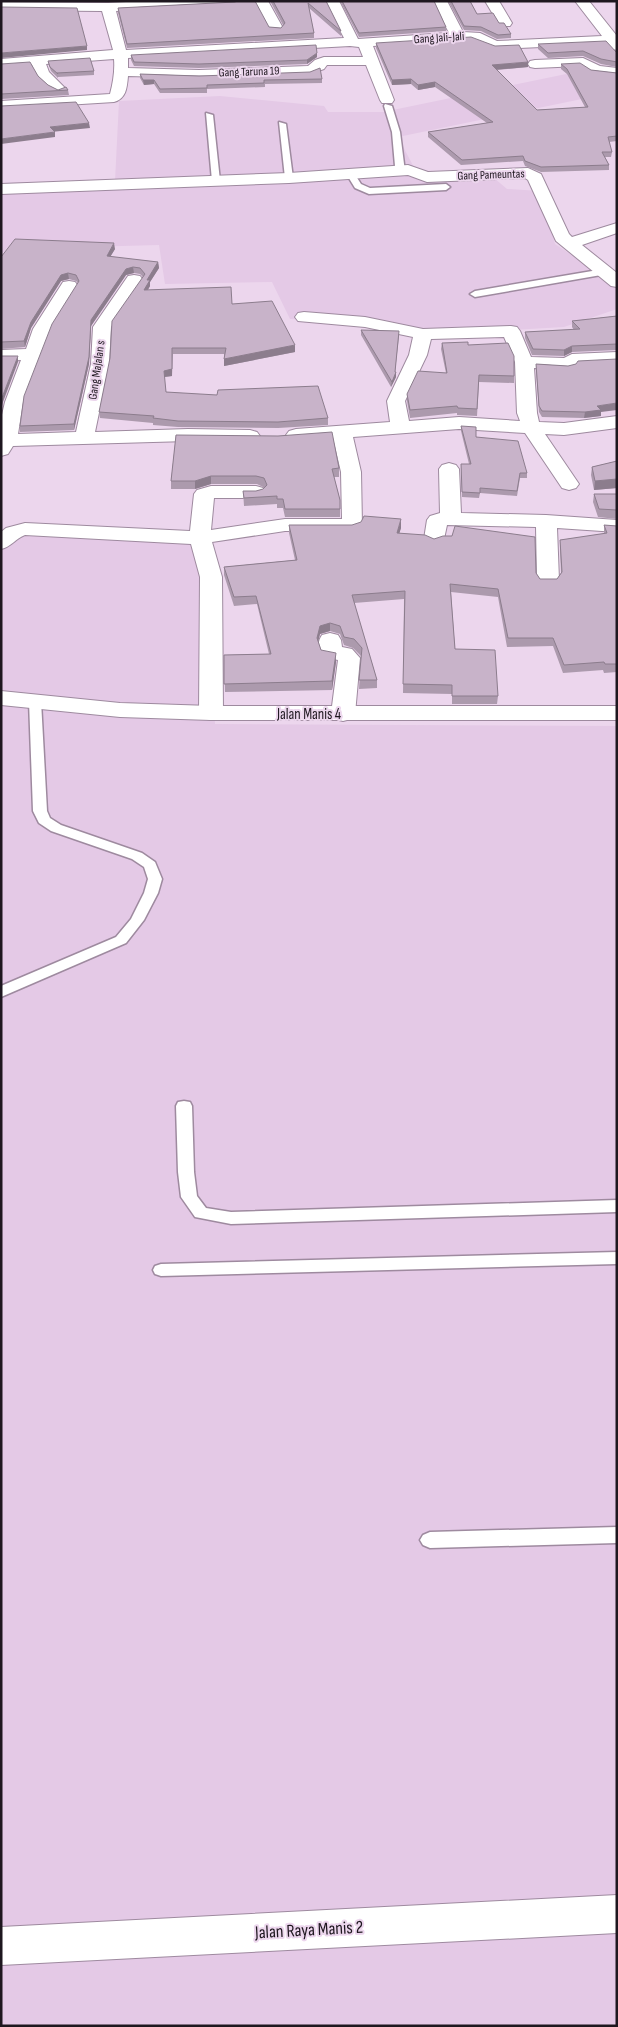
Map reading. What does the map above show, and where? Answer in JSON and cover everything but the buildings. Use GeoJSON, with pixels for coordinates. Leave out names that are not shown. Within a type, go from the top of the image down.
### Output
{"type":"FeatureCollection","features":[{"type":"Feature","properties":{"kind":"street"},"geometry":{"type":"LineString","coordinates":[[1,6],[20,13],[235,1]]}},
{"type":"Feature","properties":{"kind":"street"},"geometry":{"type":"LineString","coordinates":[[261,1],[276,28]]}},
{"type":"Feature","properties":{"kind":"street"},"geometry":{"type":"LineString","coordinates":[[332,1],[354,42],[365,44],[387,103]]}},
{"type":"Feature","properties":{"kind":"street"},"geometry":{"type":"LineString","coordinates":[[440,1],[458,37]]}},
{"type":"Feature","properties":{"kind":"street"},"geometry":{"type":"LineString","coordinates":[[492,1],[505,23]]}},
{"type":"Feature","properties":{"kind":"street"},"geometry":{"type":"LineString","coordinates":[[582,1],[615,42]]}},
{"type":"Feature","properties":{"kind":"street"},"geometry":{"type":"LineString","coordinates":[[1,105],[109,100],[116,96],[124,72],[122,54],[108,7]]}},
{"type":"Feature","properties":{"kind":"street","name":"Gang Jali-Jali"},"geometry":{"type":"LineString","coordinates":[[9,59],[458,37],[480,37],[495,45],[615,42]]}},
{"type":"Feature","properties":{"kind":"street"},"geometry":{"type":"LineString","coordinates":[[37,59],[42,74],[59,89]]}},
{"type":"Feature","properties":{"kind":"street","name":"Gang Taruna 19"},"geometry":{"type":"LineString","coordinates":[[124,72],[199,74],[291,71],[310,70],[319,66],[324,61],[371,61]]}},
{"type":"Feature","properties":{"kind":"street"},"geometry":{"type":"LineString","coordinates":[[536,64],[583,62],[596,70],[617,72]]}},
{"type":"Feature","properties":{"kind":"street"},"geometry":{"type":"LineString","coordinates":[[1,189],[289,178],[402,170]]}},
{"type":"Feature","properties":{"kind":"street","name":"Gang Pameuntas"},"geometry":{"type":"LineString","coordinates":[[402,170],[415,171],[427,177],[532,174],[535,176],[562,237],[570,243]]}},
{"type":"Feature","properties":{"kind":"street"},"geometry":{"type":"LineString","coordinates":[[570,243],[617,228]]}},
{"type":"Feature","properties":{"kind":"street"},"geometry":{"type":"LineString","coordinates":[[570,243],[610,277]]}},
{"type":"Feature","properties":{"kind":"street","name":"Gang MaJalan s"},"geometry":{"type":"LineString","coordinates":[[84,439],[100,364],[102,327],[134,280]]}},
{"type":"Feature","properties":{"kind":"street"},"geometry":{"type":"LineString","coordinates":[[69,286],[42,329],[14,402],[4,445],[178,435],[273,436],[342,433],[460,423],[564,429],[617,422]]}},
{"type":"Feature","properties":{"kind":"street"},"geometry":{"type":"LineString","coordinates":[[304,317],[365,322],[423,334],[511,332],[524,362],[527,413],[530,427],[569,484]]}},
{"type":"Feature","properties":{"kind":"street"},"geometry":{"type":"LineString","coordinates":[[400,428],[396,401],[418,356],[423,334]]}},
{"type":"Feature","properties":{"kind":"street"},"geometry":{"type":"LineString","coordinates":[[1,356],[33,354]]}},
{"type":"Feature","properties":{"kind":"street"},"geometry":{"type":"LineString","coordinates":[[524,362],[570,362],[617,357]]}},
{"type":"Feature","properties":{"kind":"street"},"geometry":{"type":"LineString","coordinates":[[1,543],[13,532],[25,529],[200,538],[285,525],[352,524],[351,472],[342,433]]}},
{"type":"Feature","properties":{"kind":"street"},"geometry":{"type":"LineString","coordinates":[[449,469],[449,513],[452,519]]}},
{"type":"Feature","properties":{"kind":"street"},"geometry":{"type":"LineString","coordinates":[[210,713],[211,577],[200,538],[204,494],[211,492],[256,492]]}},
{"type":"Feature","properties":{"kind":"street"},"geometry":{"type":"LineString","coordinates":[[434,538],[437,520],[452,519],[546,521],[617,526]]}},
{"type":"Feature","properties":{"kind":"street"},"geometry":{"type":"LineString","coordinates":[[546,521],[548,580]]}},
{"type":"Feature","properties":{"kind":"street"},"geometry":{"type":"LineString","coordinates":[[330,640],[331,652],[344,654],[349,658],[344,703]]}},
{"type":"Feature","properties":{"kind":"street","name":"Jalan Manis 4"},"geometry":{"type":"LineString","coordinates":[[1,698],[120,710],[210,713],[344,703],[617,713]]}},
{"type":"Feature","properties":{"kind":"street","name":"Jalan Raya Manis 2"},"geometry":{"type":"LineString","coordinates":[[1,1946],[617,1914]]}},
{"type":"Feature","properties":{"kind":"lane"},"geometry":{"type":"LineString","coordinates":[[387,103],[396,132],[399,166],[402,170]]}},
{"type":"Feature","properties":{"kind":"lane"},"geometry":{"type":"LineString","coordinates":[[209,115],[216,181]]}},
{"type":"Feature","properties":{"kind":"lane"},"geometry":{"type":"LineString","coordinates":[[282,124],[289,178]]}},
{"type":"Feature","properties":{"kind":"lane"},"geometry":{"type":"LineString","coordinates":[[351,174],[358,186],[369,191],[446,187]]}},
{"type":"Feature","properties":{"kind":"lane"},"geometry":{"type":"LineString","coordinates":[[475,294],[610,277]]}},
{"type":"Feature","properties":{"kind":"lane"},"geometry":{"type":"LineString","coordinates":[[1,992],[121,940],[137,920],[152,893],[155,879],[150,865],[137,856],[56,828],[44,820],[40,811],[35,701]]}},
{"type":"Feature","properties":{"kind":"lane"},"geometry":{"type":"LineString","coordinates":[[184,1106],[186,1172],[189,1197],[202,1213],[231,1218],[617,1206]]}},
{"type":"Feature","properties":{"kind":"lane"},"geometry":{"type":"LineString","coordinates":[[160,1270],[617,1258]]}},
{"type":"Feature","properties":{"kind":"lane"},"geometry":{"type":"LineString","coordinates":[[430,1540],[617,1535]]}},
{"type":"Feature","properties":{"kind":"shaded area"},"geometry":{"type":"Polygon","coordinates":[[[571,73],[611,93],[398,137],[420,179],[494,178],[507,189],[541,191],[555,244],[617,285],[617,309],[564,327],[425,335],[367,322],[290,319],[272,282],[165,284],[159,245],[84,247],[14,240],[1,255],[1,183],[115,181],[119,101],[220,96],[324,106],[328,112],[383,112],[571,73]]]}},
{"type":"Feature","properties":{"kind":"shaded area"},"geometry":{"type":"Polygon","coordinates":[[[1,532],[203,541],[215,724],[617,726],[617,2026],[1,2026],[1,532]]]}}]}
